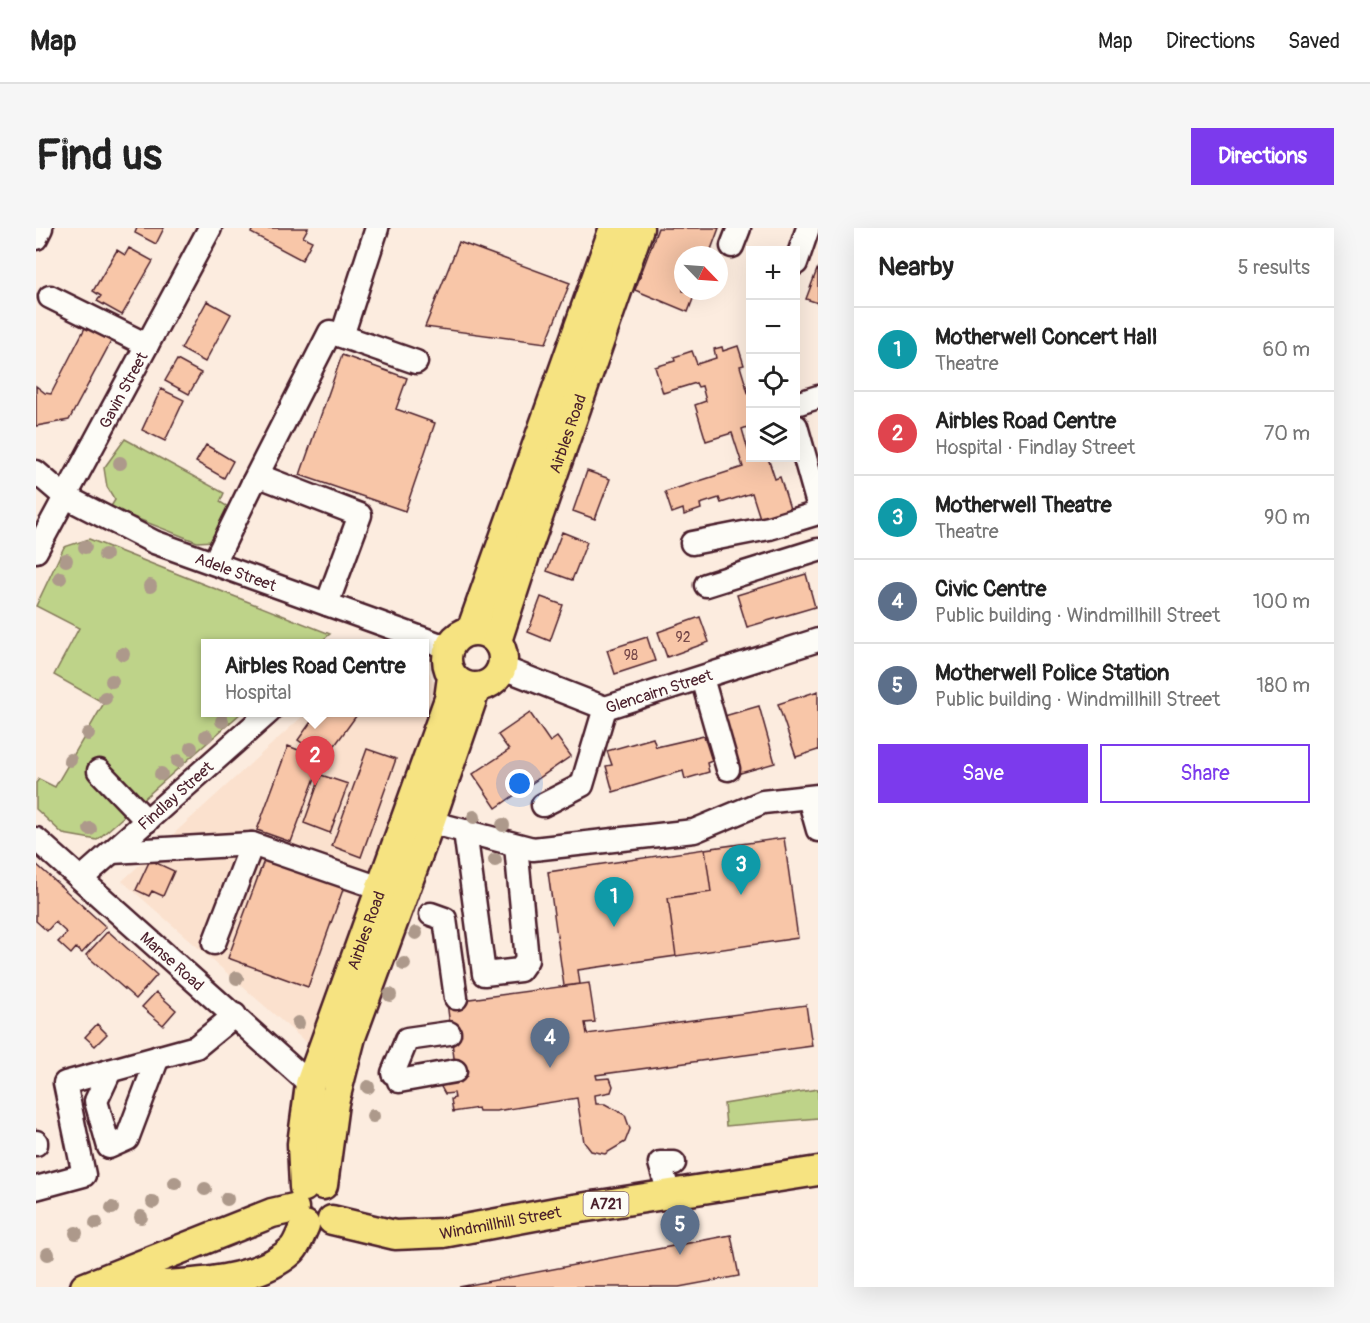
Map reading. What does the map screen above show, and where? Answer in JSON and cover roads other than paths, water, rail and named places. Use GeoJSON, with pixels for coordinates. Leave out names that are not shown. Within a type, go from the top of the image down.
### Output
{"type":"FeatureCollection","features":[{"type":"Feature","properties":{"kind":"main road","name":"Airbles Road"},"geometry":{"type":"LineString","coordinates":[[464,683],[447,665],[460,639],[614,228]]}},
{"type":"Feature","properties":{"kind":"main road","name":"Airbles Road"},"geometry":{"type":"LineString","coordinates":[[500,655],[528,546],[639,228]]}},
{"type":"Feature","properties":{"kind":"main road"},"geometry":{"type":"LineString","coordinates":[[460,639],[482,632],[500,655],[490,684],[464,683]]}},
{"type":"Feature","properties":{"kind":"main road","name":"Airbles Road"},"geometry":{"type":"LineString","coordinates":[[316,1204],[334,1102],[351,1037],[430,822],[464,683]]}},
{"type":"Feature","properties":{"kind":"main road","name":"Airbles Road"},"geometry":{"type":"LineString","coordinates":[[316,1204],[302,1144],[310,1084],[450,699],[464,683]]}},
{"type":"Feature","properties":{"kind":"main road","name":"Windmillhill Street"},"geometry":{"type":"LineString","coordinates":[[85,1287],[272,1213],[316,1204],[394,1234],[443,1233],[669,1194],[817,1175]]}},
{"type":"Feature","properties":{"kind":"main road"},"geometry":{"type":"LineString","coordinates":[[121,1287],[212,1281],[257,1271],[292,1250],[316,1204]]}},
{"type":"Feature","properties":{"kind":"street"},"geometry":{"type":"LineString","coordinates":[[36,238],[41,228]]}},
{"type":"Feature","properties":{"kind":"street","name":"Gavin Street"},"geometry":{"type":"LineString","coordinates":[[36,551],[210,228]]}},
{"type":"Feature","properties":{"kind":"street"},"geometry":{"type":"LineString","coordinates":[[342,336],[377,228]]}},
{"type":"Feature","properties":{"kind":"street"},"geometry":{"type":"LineString","coordinates":[[800,250],[808,228]]}},
{"type":"Feature","properties":{"kind":"street"},"geometry":{"type":"LineString","coordinates":[[51,297],[147,345]]}},
{"type":"Feature","properties":{"kind":"street"},"geometry":{"type":"LineString","coordinates":[[214,564],[330,332],[416,362]]}},
{"type":"Feature","properties":{"kind":"street"},"geometry":{"type":"LineString","coordinates":[[800,402],[818,397]]}},
{"type":"Feature","properties":{"kind":"street"},"geometry":{"type":"LineString","coordinates":[[800,443],[818,504]]}},
{"type":"Feature","properties":{"kind":"street","name":"Adele Street"},"geometry":{"type":"LineString","coordinates":[[36,472],[64,496],[154,542],[327,604],[460,639]]}},
{"type":"Feature","properties":{"kind":"street"},"geometry":{"type":"LineString","coordinates":[[253,483],[262,477],[360,515],[327,604]]}},
{"type":"Feature","properties":{"kind":"street"},"geometry":{"type":"LineString","coordinates":[[692,543],[769,528],[818,513]]}},
{"type":"Feature","properties":{"kind":"street"},"geometry":{"type":"LineString","coordinates":[[706,585],[818,550]]}},
{"type":"Feature","properties":{"kind":"street","name":"Glencairn Street"},"geometry":{"type":"LineString","coordinates":[[500,655],[605,708],[818,640]]}},
{"type":"Feature","properties":{"kind":"street"},"geometry":{"type":"LineString","coordinates":[[702,678],[728,769]]}},
{"type":"Feature","properties":{"kind":"street"},"geometry":{"type":"LineString","coordinates":[[543,805],[582,785],[605,708]]}},
{"type":"Feature","properties":{"kind":"street","name":"Findlay Street"},"geometry":{"type":"LineString","coordinates":[[81,879],[263,717]]}},
{"type":"Feature","properties":{"kind":"street"},"geometry":{"type":"LineString","coordinates":[[99,771],[147,821]]}},
{"type":"Feature","properties":{"kind":"street"},"geometry":{"type":"LineString","coordinates":[[430,822],[533,849],[694,831],[763,802],[814,797],[818,830]]}},
{"type":"Feature","properties":{"kind":"street"},"geometry":{"type":"LineString","coordinates":[[465,831],[483,974],[520,970],[527,960],[516,846]]}},
{"type":"Feature","properties":{"kind":"street","name":"Manse Road"},"geometry":{"type":"LineString","coordinates":[[36,838],[310,1084]]}},
{"type":"Feature","properties":{"kind":"street"},"geometry":{"type":"LineString","coordinates":[[214,943],[252,844]]}},
{"type":"Feature","properties":{"kind":"street"},"geometry":{"type":"LineString","coordinates":[[112,852],[252,844],[380,888]]}},
{"type":"Feature","properties":{"kind":"street"},"geometry":{"type":"LineString","coordinates":[[431,914],[445,919],[456,998]]}},
{"type":"Feature","properties":{"kind":"street"},"geometry":{"type":"LineString","coordinates":[[36,1188],[84,1175],[65,1083],[196,1047],[235,1015]]}},
{"type":"Feature","properties":{"kind":"street"},"geometry":{"type":"LineString","coordinates":[[449,1033],[407,1039],[396,1077],[454,1071]]}},
{"type":"Feature","properties":{"kind":"street"},"geometry":{"type":"LineString","coordinates":[[110,1071],[96,1101],[110,1147],[127,1139],[158,1057]]}},
{"type":"Feature","properties":{"kind":"street"},"geometry":{"type":"LineString","coordinates":[[76,1139],[104,1128]]}},
{"type":"Feature","properties":{"kind":"street"},"geometry":{"type":"LineString","coordinates":[[669,1194],[660,1163],[674,1163]]}},
{"type":"Feature","properties":{"kind":"place","name":"Airbles Road Centre"},"geometry":{"type":"Point","coordinates":[315,786]}},
{"type":"Feature","properties":{"kind":"place","name":"Motherwell Theatre"},"geometry":{"type":"Point","coordinates":[741,895]}},
{"type":"Feature","properties":{"kind":"place","name":"Motherwell Concert Hall"},"geometry":{"type":"Point","coordinates":[614,927]}},
{"type":"Feature","properties":{"kind":"place","name":"Civic Centre"},"geometry":{"type":"Point","coordinates":[550,1068]}},
{"type":"Feature","properties":{"kind":"place","name":"Motherwell Police Station"},"geometry":{"type":"Point","coordinates":[680,1255]}}]}
